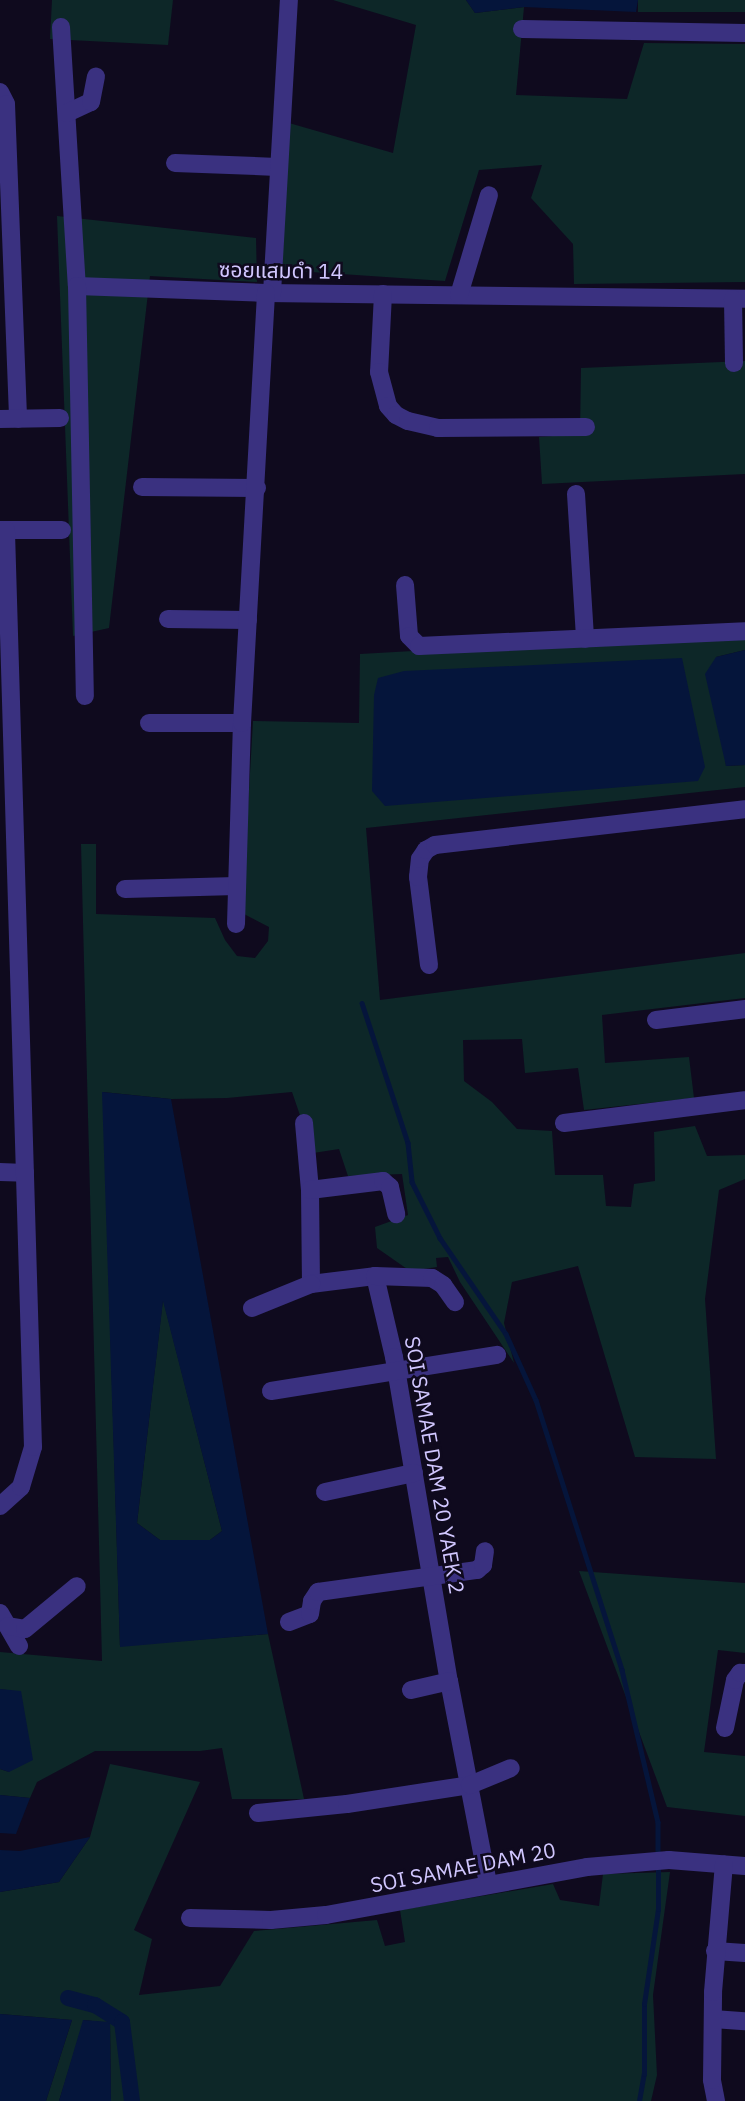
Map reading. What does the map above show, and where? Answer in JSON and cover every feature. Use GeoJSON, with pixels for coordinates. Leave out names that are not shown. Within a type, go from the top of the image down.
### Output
{"type":"FeatureCollection","features":[{"type":"Feature","properties":{"kind":"street"},"geometry":{"type":"LineString","coordinates":[[236,924],[242,723],[289,0]]}},
{"type":"Feature","properties":{"kind":"street"},"geometry":{"type":"LineString","coordinates":[[61,26],[77,286],[85,696]]}},
{"type":"Feature","properties":{"kind":"street"},"geometry":{"type":"LineString","coordinates":[[522,29],[745,33]]}},
{"type":"Feature","properties":{"kind":"street"},"geometry":{"type":"LineString","coordinates":[[67,113],[91,102],[96,76]]}},
{"type":"Feature","properties":{"kind":"street"},"geometry":{"type":"LineString","coordinates":[[0,92],[6,104],[4,183],[9,419],[60,418]]}},
{"type":"Feature","properties":{"kind":"street"},"geometry":{"type":"LineString","coordinates":[[175,163],[277,167]]}},
{"type":"Feature","properties":{"kind":"street"},"geometry":{"type":"LineString","coordinates":[[459,295],[489,195]]}},
{"type":"Feature","properties":{"kind":"street","name":"ซอยแสมดำ 14"},"geometry":{"type":"LineString","coordinates":[[77,286],[269,293],[739,299]]}},
{"type":"Feature","properties":{"kind":"street"},"geometry":{"type":"LineString","coordinates":[[383,294],[379,372],[388,406],[396,415],[438,428],[586,427]]}},
{"type":"Feature","properties":{"kind":"street"},"geometry":{"type":"LineString","coordinates":[[734,363],[739,299]]}},
{"type":"Feature","properties":{"kind":"street"},"geometry":{"type":"LineString","coordinates":[[142,488],[257,488]]}},
{"type":"Feature","properties":{"kind":"street"},"geometry":{"type":"LineString","coordinates":[[576,494],[585,639]]}},
{"type":"Feature","properties":{"kind":"street"},"geometry":{"type":"LineString","coordinates":[[0,1506],[21,1486],[33,1447],[25,1173],[8,780],[3,530],[62,530]]}},
{"type":"Feature","properties":{"kind":"street"},"geometry":{"type":"LineString","coordinates":[[405,585],[409,636],[418,646],[745,631]]}},
{"type":"Feature","properties":{"kind":"street"},"geometry":{"type":"LineString","coordinates":[[168,619],[248,620]]}},
{"type":"Feature","properties":{"kind":"street"},"geometry":{"type":"LineString","coordinates":[[149,723],[242,723]]}},
{"type":"Feature","properties":{"kind":"street"},"geometry":{"type":"LineString","coordinates":[[429,965],[418,877],[420,859],[435,845],[745,809]]}},
{"type":"Feature","properties":{"kind":"street"},"geometry":{"type":"LineString","coordinates":[[125,889],[236,886]]}},
{"type":"Feature","properties":{"kind":"street"},"geometry":{"type":"LineString","coordinates":[[656,1020],[745,1010]]}},
{"type":"Feature","properties":{"kind":"street"},"geometry":{"type":"LineString","coordinates":[[564,1124],[745,1100]]}},
{"type":"Feature","properties":{"kind":"street"},"geometry":{"type":"LineString","coordinates":[[304,1123],[310,1190],[311,1284]]}},
{"type":"Feature","properties":{"kind":"street"},"geometry":{"type":"LineString","coordinates":[[0,1172],[25,1173]]}},
{"type":"Feature","properties":{"kind":"street"},"geometry":{"type":"LineString","coordinates":[[310,1190],[383,1181],[390,1187],[396,1213]]}},
{"type":"Feature","properties":{"kind":"street"},"geometry":{"type":"LineString","coordinates":[[252,1308],[311,1284],[375,1276],[432,1278],[443,1285],[455,1302]]}},
{"type":"Feature","properties":{"kind":"street","name":"SOI SAMAE DAM 20 YAEK 2"},"geometry":{"type":"LineString","coordinates":[[375,1276],[396,1372],[449,1681],[488,1884]]}},
{"type":"Feature","properties":{"kind":"street"},"geometry":{"type":"LineString","coordinates":[[271,1391],[497,1355]]}},
{"type":"Feature","properties":{"kind":"street"},"geometry":{"type":"LineString","coordinates":[[325,1492],[414,1473]]}},
{"type":"Feature","properties":{"kind":"street"},"geometry":{"type":"LineString","coordinates":[[289,1622],[310,1614],[312,1601],[318,1592],[477,1570],[483,1565],[485,1551]]}},
{"type":"Feature","properties":{"kind":"street"},"geometry":{"type":"LineString","coordinates":[[4,1619],[25,1629],[78,1586]]}},
{"type":"Feature","properties":{"kind":"street"},"geometry":{"type":"LineString","coordinates":[[4,1619],[19,1646]]}},
{"type":"Feature","properties":{"kind":"street"},"geometry":{"type":"LineString","coordinates":[[725,1728],[735,1680],[745,1673]]}},
{"type":"Feature","properties":{"kind":"street"},"geometry":{"type":"LineString","coordinates":[[411,1690],[449,1681]]}},
{"type":"Feature","properties":{"kind":"street"},"geometry":{"type":"LineString","coordinates":[[258,1813],[346,1804],[470,1785],[511,1768]]}},
{"type":"Feature","properties":{"kind":"street","name":"SOI SAMAE DAM 20"},"geometry":{"type":"LineString","coordinates":[[190,1918],[271,1920],[326,1915],[587,1867],[661,1861],[745,1866]]}},
{"type":"Feature","properties":{"kind":"street"},"geometry":{"type":"LineString","coordinates":[[716,2101],[712,2080],[715,1951],[724,1864]]}},
{"type":"Feature","properties":{"kind":"street"},"geometry":{"type":"LineString","coordinates":[[715,1951],[745,1953]]}},
{"type":"Feature","properties":{"kind":"street"},"geometry":{"type":"LineString","coordinates":[[713,2019],[745,2021]]}},
{"type":"Feature","properties":{"kind":"green space"},"geometry":{"type":"Polygon","coordinates":[[[52,0],[173,0],[168,45],[50,39],[52,0]]]}},
{"type":"Feature","properties":{"kind":"green space"},"geometry":{"type":"Polygon","coordinates":[[[333,0],[466,0],[475,13],[524,7],[516,95],[627,99],[644,43],[745,44],[745,282],[574,284],[573,244],[531,198],[542,165],[479,170],[445,281],[282,270],[289,123],[393,153],[416,25],[333,0]]]}},
{"type":"Feature","properties":{"kind":"green space"},"geometry":{"type":"Polygon","coordinates":[[[638,0],[745,0],[745,12],[638,12],[638,0]]]}},
{"type":"Feature","properties":{"kind":"green space"},"geometry":{"type":"Polygon","coordinates":[[[57,216],[256,238],[257,282],[150,276],[109,628],[73,636],[57,216]]]}},
{"type":"Feature","properties":{"kind":"green space"},"geometry":{"type":"Polygon","coordinates":[[[745,361],[745,474],[542,484],[539,437],[580,434],[581,368],[745,361]]]}},
{"type":"Feature","properties":{"kind":"green space"},"geometry":{"type":"Polygon","coordinates":[[[745,632],[745,650],[716,657],[726,766],[745,765],[745,787],[366,828],[380,1000],[745,953],[745,998],[602,1015],[605,1063],[689,1057],[694,1098],[584,1110],[578,1068],[525,1073],[522,1039],[463,1040],[464,1081],[492,1102],[517,1129],[552,1131],[555,1175],[603,1175],[606,1206],[631,1207],[634,1184],[655,1181],[654,1132],[695,1126],[707,1156],[745,1155],[745,1179],[719,1190],[705,1299],[716,1459],[635,1457],[578,1266],[512,1282],[504,1323],[514,1363],[460,1282],[448,1257],[436,1258],[437,1267],[410,1271],[377,1248],[375,1227],[408,1215],[402,1174],[348,1176],[339,1149],[313,1153],[292,1092],[227,1098],[171,1099],[103,1092],[120,1646],[268,1634],[304,1799],[232,1799],[222,1748],[200,1751],[95,1751],[37,1782],[30,1798],[0,1795],[0,1769],[9,1772],[21,1692],[0,1689],[0,1652],[102,1661],[81,844],[96,844],[96,914],[215,918],[225,940],[237,956],[255,958],[268,941],[269,927],[242,913],[253,721],[359,723],[360,654],[745,632]]]}},
{"type":"Feature","properties":{"kind":"green space"},"geometry":{"type":"Polygon","coordinates":[[[163,1299],[222,1531],[210,1540],[160,1540],[137,1523],[163,1299]]]}},
{"type":"Feature","properties":{"kind":"green space"},"geometry":{"type":"Polygon","coordinates":[[[579,1571],[745,1583],[745,1653],[718,1650],[704,1752],[745,1756],[745,1816],[667,1807],[579,1571]]]}},
{"type":"Feature","properties":{"kind":"green space"},"geometry":{"type":"Polygon","coordinates":[[[110,1764],[200,1782],[134,1930],[152,1939],[139,1995],[220,1986],[254,1931],[377,1920],[385,1946],[405,1942],[400,1910],[553,1884],[560,1900],[599,1906],[603,1874],[670,1872],[653,1995],[657,2075],[651,2101],[111,2101],[110,2023],[84,2020],[59,2101],[46,2101],[72,2020],[0,2014],[0,1892],[59,1882],[90,1837],[110,1764]]]}},
{"type":"Feature","properties":{"kind":"water"},"geometry":{"type":"Polygon","coordinates":[[[466,0],[638,0],[636,12],[524,7],[475,13],[466,0]]]}},
{"type":"Feature","properties":{"kind":"water"},"geometry":{"type":"Polygon","coordinates":[[[745,650],[745,765],[726,766],[705,674],[716,657],[745,650]]]}},
{"type":"Feature","properties":{"kind":"water"},"geometry":{"type":"Polygon","coordinates":[[[682,658],[705,767],[698,781],[385,806],[372,791],[374,695],[378,678],[404,671],[682,658]]]}},
{"type":"Feature","properties":{"kind":"water"},"geometry":{"type":"Polygon","coordinates":[[[102,1092],[171,1099],[268,1634],[120,1647],[102,1092]],[[163,1301],[137,1523],[160,1540],[210,1540],[222,1531],[163,1301]]]}},
{"type":"Feature","properties":{"kind":"water"},"geometry":{"type":"Polygon","coordinates":[[[0,1689],[21,1691],[33,1760],[9,1772],[0,1769],[0,1689]]]}},
{"type":"Feature","properties":{"kind":"water"},"geometry":{"type":"Polygon","coordinates":[[[0,1795],[30,1798],[16,1834],[0,1833],[0,1795]]]}},
{"type":"Feature","properties":{"kind":"water"},"geometry":{"type":"Polygon","coordinates":[[[90,1837],[59,1882],[0,1892],[0,1850],[20,1851],[90,1837]]]}},
{"type":"Feature","properties":{"kind":"water"},"geometry":{"type":"Polygon","coordinates":[[[0,2014],[72,2020],[46,2101],[0,2101],[0,2014]]]}},
{"type":"Feature","properties":{"kind":"water"},"geometry":{"type":"Polygon","coordinates":[[[83,2020],[110,2022],[111,2101],[59,2101],[83,2020]]]}},
{"type":"Feature","properties":{"kind":"waterway"},"geometry":{"type":"LineString","coordinates":[[362,1003],[408,1143],[412,1182],[440,1238],[506,1334],[536,1400],[622,1670],[658,1822],[658,1857]]}},
{"type":"Feature","properties":{"kind":"waterway"},"geometry":{"type":"LineString","coordinates":[[639,2101],[644,2074],[644,2004],[658,1909],[658,1866]]}},
{"type":"Feature","properties":{"kind":"waterway"},"geometry":{"type":"LineString","coordinates":[[68,1998],[95,2005],[122,2022],[132,2101]]}}]}
